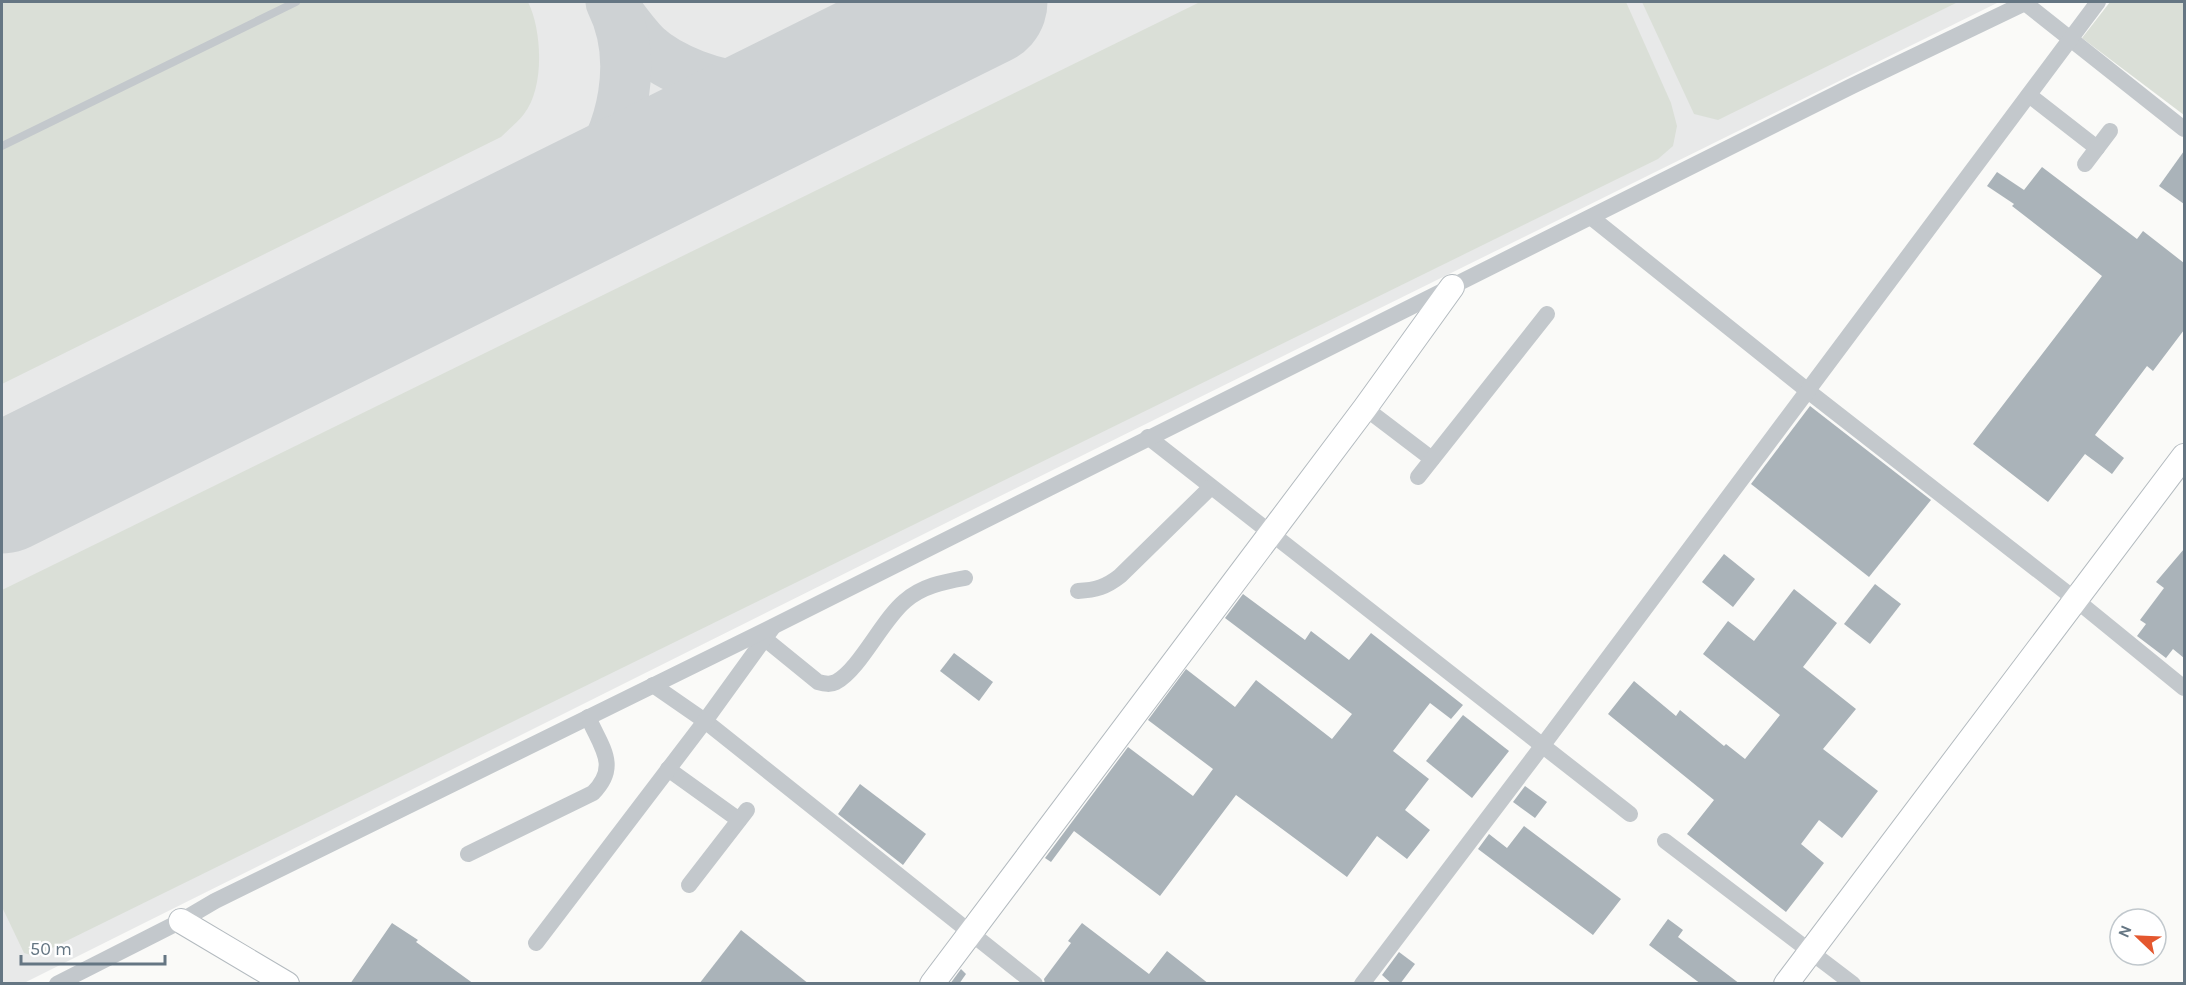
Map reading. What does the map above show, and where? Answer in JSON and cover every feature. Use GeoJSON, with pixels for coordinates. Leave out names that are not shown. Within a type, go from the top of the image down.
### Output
{"type":"FeatureCollection","features":[{"type":"Feature","properties":{"kind":"street"},"geometry":{"type":"LineString","coordinates":[[57,984],[181,921],[215,901],[653,685],[769,633],[1148,437],[1592,218],[1852,86],[2026,2],[2184,129]]}},
{"type":"Feature","properties":{"kind":"street"},"geometry":{"type":"LineString","coordinates":[[1362,984],[2098,2]]}},
{"type":"Feature","properties":{"kind":"street"},"geometry":{"type":"LineString","coordinates":[[2030,95],[2097,148]]}},
{"type":"Feature","properties":{"kind":"street"},"geometry":{"type":"LineString","coordinates":[[2085,164],[2110,131]]}},
{"type":"Feature","properties":{"kind":"street"},"geometry":{"type":"LineString","coordinates":[[1592,218],[2184,688]]}},
{"type":"Feature","properties":{"kind":"street"},"geometry":{"type":"LineString","coordinates":[[932,984],[1365,408],[1452,286]]}},
{"type":"Feature","properties":{"kind":"street"},"geometry":{"type":"LineString","coordinates":[[1418,477],[1547,314]]}},
{"type":"Feature","properties":{"kind":"street"},"geometry":{"type":"LineString","coordinates":[[1365,408],[1432,459]]}},
{"type":"Feature","properties":{"kind":"street"},"geometry":{"type":"LineString","coordinates":[[1148,437],[1630,814]]}},
{"type":"Feature","properties":{"kind":"street"},"geometry":{"type":"LineString","coordinates":[[1786,984],[2184,456]]}},
{"type":"Feature","properties":{"kind":"street"},"geometry":{"type":"LineString","coordinates":[[1078,591],[1096,590],[1107,586],[1120,576],[1211,487]]}},
{"type":"Feature","properties":{"kind":"street"},"geometry":{"type":"LineString","coordinates":[[769,633],[818,682],[828,684],[836,682],[849,671],[891,615],[905,601],[922,590],[942,582],[965,578]]}},
{"type":"Feature","properties":{"kind":"street"},"geometry":{"type":"LineString","coordinates":[[536,943],[769,633]]}},
{"type":"Feature","properties":{"kind":"street"},"geometry":{"type":"LineString","coordinates":[[653,685],[705,721],[1035,984]]}},
{"type":"Feature","properties":{"kind":"street"},"geometry":{"type":"LineString","coordinates":[[468,854],[593,793],[601,785],[608,765],[588,717]]}},
{"type":"Feature","properties":{"kind":"street"},"geometry":{"type":"LineString","coordinates":[[668,769],[743,815],[690,885]]}},
{"type":"Feature","properties":{"kind":"street"},"geometry":{"type":"LineString","coordinates":[[1665,841],[1852,984]]}},
{"type":"Feature","properties":{"kind":"street"},"geometry":{"type":"LineString","coordinates":[[181,921],[287,984]]}},
{"type":"Feature","properties":{"kind":"lane"},"geometry":{"type":"LineString","coordinates":[[2,146],[296,2]]}},
{"type":"Feature","properties":{"kind":"shaded area"},"geometry":{"type":"Polygon","coordinates":[[[2,2],[1999,2],[978,507],[24,983],[2,984],[2,2]]]}},
{"type":"Feature","properties":{"kind":"shaded area"},"geometry":{"type":"Polygon","coordinates":[[[2,2],[528,2],[536,28],[538,74],[531,103],[522,117],[501,137],[2,384],[2,2]]]}},
{"type":"Feature","properties":{"kind":"shaded area"},"geometry":{"type":"Polygon","coordinates":[[[1200,2],[1626,2],[1671,103],[1677,126],[1673,146],[1658,159],[46,951],[34,956],[24,953],[2,907],[2,590],[1200,2]]]}},
{"type":"Feature","properties":{"kind":"shaded area"},"geometry":{"type":"Polygon","coordinates":[[[1642,2],[1958,2],[1718,120],[1694,114],[1642,2]]]}},
{"type":"Feature","properties":{"kind":"shaded area"},"geometry":{"type":"Polygon","coordinates":[[[2110,2],[2184,2],[2184,115],[2082,38],[2110,2]]]}},
{"type":"Feature","properties":{"kind":"building"},"geometry":{"type":"Polygon","coordinates":[[[2184,151],[2184,204],[2159,186],[2184,151]]]}},
{"type":"Feature","properties":{"kind":"building"},"geometry":{"type":"Polygon","coordinates":[[[2042,167],[2137,239],[2143,231],[2184,263],[2184,330],[2153,371],[2147,366],[2095,435],[2124,458],[2112,474],[2085,454],[2048,502],[1973,444],[2102,276],[2012,206],[2014,204],[1987,186],[1997,172],[2024,190],[2042,167]]]}},
{"type":"Feature","properties":{"kind":"building"},"geometry":{"type":"Polygon","coordinates":[[[1810,406],[1931,500],[1869,577],[1751,484],[1810,406]]]}},
{"type":"Feature","properties":{"kind":"building"},"geometry":{"type":"Polygon","coordinates":[[[2184,549],[2184,658],[2173,649],[2166,658],[2137,636],[2146,624],[2140,620],[2164,588],[2156,582],[2184,549]]]}},
{"type":"Feature","properties":{"kind":"building"},"geometry":{"type":"Polygon","coordinates":[[[1724,554],[1755,579],[1733,607],[1702,582],[1724,554]]]}},
{"type":"Feature","properties":{"kind":"building"},"geometry":{"type":"Polygon","coordinates":[[[1875,584],[1901,604],[1870,644],[1844,624],[1875,584]]]}},
{"type":"Feature","properties":{"kind":"building"},"geometry":{"type":"Polygon","coordinates":[[[1794,589],[1837,623],[1803,667],[1856,709],[1823,749],[1878,791],[1842,838],[1819,820],[1801,844],[1824,863],[1786,912],[1687,834],[1714,800],[1608,714],[1634,681],[1676,716],[1680,710],[1724,746],[1726,744],[1745,759],[1780,715],[1703,654],[1728,621],[1754,641],[1794,589]]]}},
{"type":"Feature","properties":{"kind":"building"},"geometry":{"type":"Polygon","coordinates":[[[1243,594],[1305,640],[1311,631],[1349,660],[1371,633],[1463,705],[1451,719],[1430,703],[1393,751],[1429,779],[1405,810],[1430,830],[1407,859],[1377,836],[1347,877],[1236,795],[1160,896],[1074,831],[1051,862],[1045,858],[1128,747],[1193,796],[1213,769],[1148,720],[1186,669],[1235,707],[1256,680],[1332,739],[1352,714],[1225,618],[1243,594]]]}},
{"type":"Feature","properties":{"kind":"building"},"geometry":{"type":"Polygon","coordinates":[[[954,653],[993,682],[979,701],[940,671],[954,653]]]}},
{"type":"Feature","properties":{"kind":"building"},"geometry":{"type":"Polygon","coordinates":[[[1463,715],[1509,751],[1472,798],[1426,761],[1463,715]]]}},
{"type":"Feature","properties":{"kind":"building"},"geometry":{"type":"Polygon","coordinates":[[[860,784],[926,834],[903,865],[838,814],[860,784]]]}},
{"type":"Feature","properties":{"kind":"building"},"geometry":{"type":"Polygon","coordinates":[[[1525,786],[1547,802],[1535,818],[1513,802],[1525,786]]]}},
{"type":"Feature","properties":{"kind":"building"},"geometry":{"type":"Polygon","coordinates":[[[1524,826],[1621,899],[1593,935],[1478,849],[1489,834],[1507,848],[1524,826]]]}},
{"type":"Feature","properties":{"kind":"building"},"geometry":{"type":"Polygon","coordinates":[[[1668,919],[1683,930],[1678,937],[1740,984],[1701,984],[1649,945],[1668,919]]]}},
{"type":"Feature","properties":{"kind":"building"},"geometry":{"type":"Polygon","coordinates":[[[392,923],[418,940],[416,942],[474,984],[350,984],[392,923]]]}},
{"type":"Feature","properties":{"kind":"building"},"geometry":{"type":"Polygon","coordinates":[[[1082,923],[1149,974],[1167,951],[1209,984],[1045,984],[1044,979],[1071,943],[1068,941],[1082,923]]]}},
{"type":"Feature","properties":{"kind":"building"},"geometry":{"type":"Polygon","coordinates":[[[741,930],[809,984],[699,984],[741,930]]]}},
{"type":"Feature","properties":{"kind":"building"},"geometry":{"type":"Polygon","coordinates":[[[1399,952],[1415,964],[1400,984],[1392,984],[1382,975],[1399,952]]]}},
{"type":"Feature","properties":{"kind":"building"},"geometry":{"type":"Polygon","coordinates":[[[961,969],[966,974],[959,984],[950,984],[961,969]]]}},
{"type":"Feature","properties":{"kind":"taxiway"},"geometry":{"type":"LineString","coordinates":[[536,223],[568,198],[585,181],[599,162],[618,118],[624,94],[626,71],[620,24],[611,2]]}},
{"type":"Feature","properties":{"kind":"taxiway"},"geometry":{"type":"LineString","coordinates":[[614,7],[637,38],[657,56],[681,70],[713,81],[730,86],[763,88],[796,84],[833,75]]}},
{"type":"Feature","properties":{"kind":"runway"},"geometry":{"type":"LineString","coordinates":[[2,489],[983,2]]}}]}
